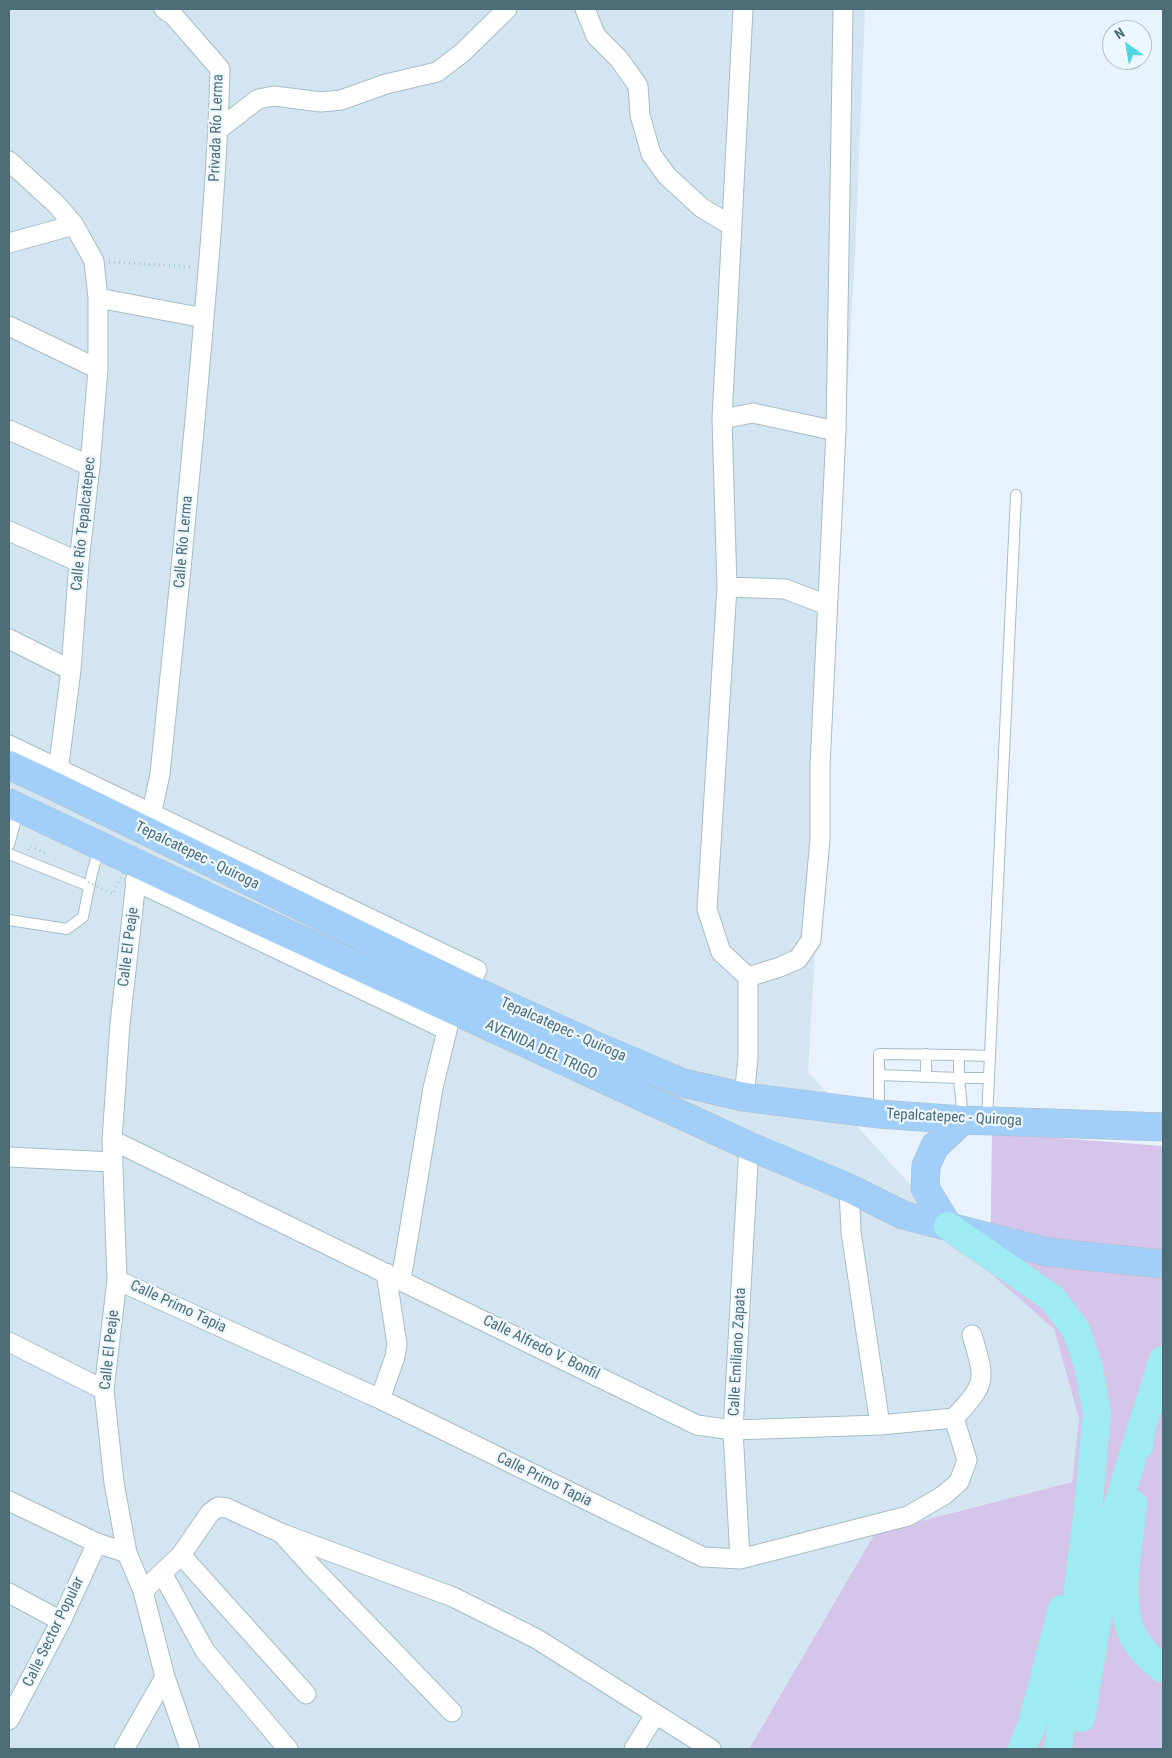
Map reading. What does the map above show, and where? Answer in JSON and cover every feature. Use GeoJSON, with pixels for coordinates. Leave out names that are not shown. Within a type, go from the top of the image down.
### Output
{"type":"FeatureCollection","features":[{"type":"Feature","properties":{"kind":"highway"},"geometry":{"type":"LineString","coordinates":[[948,1226],[1052,1298],[1076,1330],[1088,1364],[1097,1413],[1088,1509],[1058,1749]]}},
{"type":"Feature","properties":{"kind":"highway"},"geometry":{"type":"LineString","coordinates":[[1076,1749],[1114,1518],[1163,1360]]}},
{"type":"Feature","properties":{"kind":"highway"},"geometry":{"type":"LineString","coordinates":[[1141,1429],[1125,1574],[1126,1608],[1131,1631],[1140,1647],[1151,1660],[1163,1669]]}},
{"type":"Feature","properties":{"kind":"highway"},"geometry":{"type":"LineString","coordinates":[[1022,1749],[1032,1724],[1088,1509]]}},
{"type":"Feature","properties":{"kind":"main road","name":"Tepalcatepec - Quiroga"},"geometry":{"type":"LineString","coordinates":[[9,765],[58,778],[148,833],[456,1009],[596,1046],[683,1083],[744,1096],[880,1114],[975,1120],[1163,1127]]}},
{"type":"Feature","properties":{"kind":"main road","name":"AVENIDA DEL TRIGO"},"geometry":{"type":"LineString","coordinates":[[14,805],[100,846],[137,872],[456,1009],[749,1146],[849,1188],[903,1214],[1047,1252],[1163,1264]]}},
{"type":"Feature","properties":{"kind":"main road"},"geometry":{"type":"LineString","coordinates":[[672,1110],[683,1083]]}},
{"type":"Feature","properties":{"kind":"main road"},"geometry":{"type":"LineString","coordinates":[[948,1226],[925,1188],[926,1166],[935,1146],[975,1120]]}},
{"type":"Feature","properties":{"kind":"street","name":"Privada Río Lerma"},"geometry":{"type":"LineString","coordinates":[[164,9],[173,15],[220,69],[209,268]]}},
{"type":"Feature","properties":{"kind":"street"},"geometry":{"type":"LineString","coordinates":[[218,130],[258,99],[274,96],[321,102],[342,100],[386,84],[438,72],[462,53],[507,9]]}},
{"type":"Feature","properties":{"kind":"street"},"geometry":{"type":"LineString","coordinates":[[585,9],[596,36],[620,59],[638,86],[640,115],[651,154],[667,176],[702,208],[732,226]]}},
{"type":"Feature","properties":{"kind":"street"},"geometry":{"type":"LineString","coordinates":[[743,9],[722,419],[727,587],[707,909],[721,952],[748,977],[748,1058],[744,1096]]}},
{"type":"Feature","properties":{"kind":"street"},"geometry":{"type":"LineString","coordinates":[[748,977],[798,959],[811,940],[820,839],[820,766],[836,431],[843,9]]}},
{"type":"Feature","properties":{"kind":"street"},"geometry":{"type":"LineString","coordinates":[[9,161],[57,205],[74,225],[94,261]]}},
{"type":"Feature","properties":{"kind":"street"},"geometry":{"type":"LineString","coordinates":[[9,244],[74,225]]}},
{"type":"Feature","properties":{"kind":"street","name":"Calle Río Tepalcatepec"},"geometry":{"type":"LineString","coordinates":[[58,778],[71,670],[79,562],[98,370],[98,298],[94,261]]}},
{"type":"Feature","properties":{"kind":"street","name":"Calle Río Lerma"},"geometry":{"type":"LineString","coordinates":[[149,816],[160,774],[209,268]]}},
{"type":"Feature","properties":{"kind":"street"},"geometry":{"type":"LineString","coordinates":[[98,298],[204,318]]}},
{"type":"Feature","properties":{"kind":"street"},"geometry":{"type":"LineString","coordinates":[[9,326],[98,370]]}},
{"type":"Feature","properties":{"kind":"street"},"geometry":{"type":"LineString","coordinates":[[722,419],[753,413],[836,431]]}},
{"type":"Feature","properties":{"kind":"street"},"geometry":{"type":"LineString","coordinates":[[9,430],[90,466]]}},
{"type":"Feature","properties":{"kind":"street"},"geometry":{"type":"LineString","coordinates":[[9,531],[79,562]]}},
{"type":"Feature","properties":{"kind":"street"},"geometry":{"type":"LineString","coordinates":[[727,587],[785,589],[827,605]]}},
{"type":"Feature","properties":{"kind":"street"},"geometry":{"type":"LineString","coordinates":[[9,639],[71,670]]}},
{"type":"Feature","properties":{"kind":"street"},"geometry":{"type":"LineString","coordinates":[[9,745],[58,778],[149,816],[477,970],[456,1009],[433,1088],[393,1276],[397,1344],[395,1357],[380,1399]]}},
{"type":"Feature","properties":{"kind":"street","name":"Calle El Peaje"},"geometry":{"type":"LineString","coordinates":[[137,872],[120,1024],[112,1140],[117,1280],[104,1390],[114,1483],[127,1552],[143,1591],[165,1677],[190,1749]]}},
{"type":"Feature","properties":{"kind":"street","name":"Calle Alfredo V. Bonfil"},"geometry":{"type":"LineString","coordinates":[[112,1140],[697,1425],[733,1430],[880,1425],[954,1418]]}},
{"type":"Feature","properties":{"kind":"street","name":"Calle Emiliano Zapata"},"geometry":{"type":"LineString","coordinates":[[740,1559],[733,1430],[749,1146]]}},
{"type":"Feature","properties":{"kind":"street"},"geometry":{"type":"LineString","coordinates":[[9,1157],[113,1162]]}},
{"type":"Feature","properties":{"kind":"street"},"geometry":{"type":"LineString","coordinates":[[849,1188],[851,1232],[880,1425]]}},
{"type":"Feature","properties":{"kind":"street","name":"Calle Primo Tapia"},"geometry":{"type":"LineString","coordinates":[[117,1280],[380,1399],[703,1557],[740,1559],[908,1516],[944,1495],[959,1482],[966,1460],[954,1418]]}},
{"type":"Feature","properties":{"kind":"street"},"geometry":{"type":"LineString","coordinates":[[954,1418],[979,1388],[982,1378],[981,1366],[972,1335]]}},
{"type":"Feature","properties":{"kind":"street"},"geometry":{"type":"LineString","coordinates":[[9,1342],[104,1390]]}},
{"type":"Feature","properties":{"kind":"street"},"geometry":{"type":"LineString","coordinates":[[9,1501],[97,1542],[127,1552]]}},
{"type":"Feature","properties":{"kind":"street"},"geometry":{"type":"LineString","coordinates":[[143,1591],[181,1555],[210,1513],[218,1507],[227,1508],[283,1534],[453,1597],[537,1639],[711,1749]]}},
{"type":"Feature","properties":{"kind":"street"},"geometry":{"type":"LineString","coordinates":[[283,1534],[452,1712]]}},
{"type":"Feature","properties":{"kind":"street","name":"Calle Sector Popular"},"geometry":{"type":"LineString","coordinates":[[9,1720],[61,1621],[97,1542]]}},
{"type":"Feature","properties":{"kind":"street"},"geometry":{"type":"LineString","coordinates":[[181,1555],[306,1694]]}},
{"type":"Feature","properties":{"kind":"street"},"geometry":{"type":"LineString","coordinates":[[162,1573],[205,1651],[288,1749]]}},
{"type":"Feature","properties":{"kind":"street"},"geometry":{"type":"LineString","coordinates":[[9,1593],[61,1621]]}},
{"type":"Feature","properties":{"kind":"street"},"geometry":{"type":"LineString","coordinates":[[124,1749],[165,1677]]}},
{"type":"Feature","properties":{"kind":"street"},"geometry":{"type":"LineString","coordinates":[[634,1749],[655,1715]]}},
{"type":"Feature","properties":{"kind":"lane"},"geometry":{"type":"LineString","coordinates":[[975,1120],[988,1078],[990,1056],[1016,495]]}},
{"type":"Feature","properties":{"kind":"lane"},"geometry":{"type":"LineString","coordinates":[[9,845],[14,805]]}},
{"type":"Feature","properties":{"kind":"lane"},"geometry":{"type":"LineString","coordinates":[[9,920],[67,929],[83,917],[88,884],[100,846]]}},
{"type":"Feature","properties":{"kind":"lane"},"geometry":{"type":"LineString","coordinates":[[9,854],[88,884]]}},
{"type":"Feature","properties":{"kind":"lane"},"geometry":{"type":"LineString","coordinates":[[880,1114],[879,1054],[990,1056]]}},
{"type":"Feature","properties":{"kind":"lane"},"geometry":{"type":"LineString","coordinates":[[926,1054],[926,1076]]}},
{"type":"Feature","properties":{"kind":"lane"},"geometry":{"type":"LineString","coordinates":[[960,1055],[959,1078],[975,1120]]}},
{"type":"Feature","properties":{"kind":"lane"},"geometry":{"type":"LineString","coordinates":[[879,1075],[988,1078]]}},
{"type":"Feature","properties":{"kind":"path"},"geometry":{"type":"LineString","coordinates":[[94,261],[209,268]]}},
{"type":"Feature","properties":{"kind":"path"},"geometry":{"type":"LineString","coordinates":[[88,884],[113,894],[149,816]]}},
{"type":"Feature","properties":{"kind":"shaded area"},"geometry":{"type":"Polygon","coordinates":[[[9,9],[865,9],[855,254],[808,1072],[990,1273],[1054,1329],[1079,1419],[1072,1482],[875,1533],[749,1749],[9,1749],[9,9]]]}},
{"type":"Feature","properties":{"kind":"shaded area"},"geometry":{"type":"Polygon","coordinates":[[[992,1133],[1163,1146],[1163,1749],[749,1749],[875,1533],[1072,1482],[1079,1419],[1054,1329],[990,1273],[992,1133]]]}}]}
